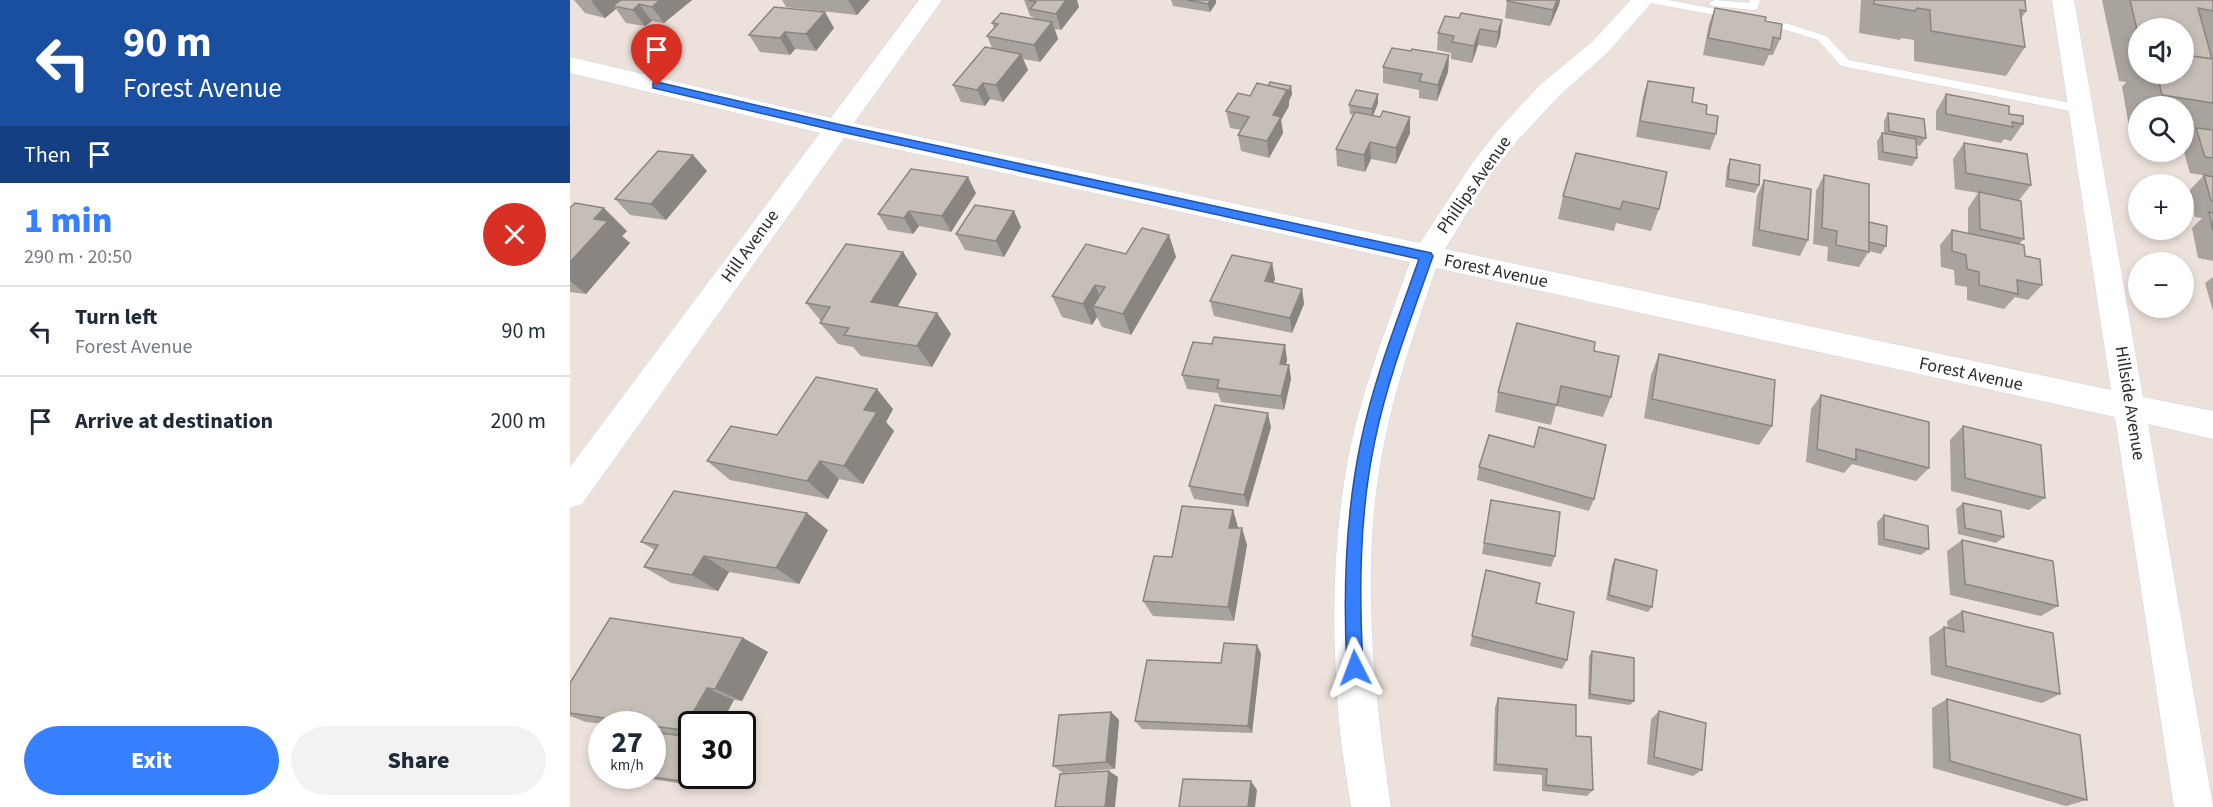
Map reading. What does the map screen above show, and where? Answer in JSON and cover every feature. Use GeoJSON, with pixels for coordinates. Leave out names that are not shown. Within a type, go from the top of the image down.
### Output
{"type":"FeatureCollection","features":[{"type":"Feature","properties":{"kind":"street","name":"Hill Avenue"},"geometry":{"type":"LineString","coordinates":[[570,493],[931,0]]}},
{"type":"Feature","properties":{"kind":"street","name":"Phillips Avenue"},"geometry":{"type":"LineString","coordinates":[[1371,807],[1357,708],[1352,608],[1356,519],[1368,441],[1384,377],[1426,256],[1464,195],[1509,134],[1550,90],[1599,48],[1643,0]]}},
{"type":"Feature","properties":{"kind":"street","name":"Hillside Avenue"},"geometry":{"type":"LineString","coordinates":[[2063,0],[2194,807]]}},
{"type":"Feature","properties":{"kind":"street","name":"Forest Avenue"},"geometry":{"type":"LineString","coordinates":[[570,65],[837,128],[2213,425]]}},
{"type":"Feature","properties":{"kind":"lane"},"geometry":{"type":"LineString","coordinates":[[1651,0],[1785,26],[1822,38],[1845,63],[2081,109]]}},
{"type":"Feature","properties":{"kind":"lane"},"geometry":{"type":"LineString","coordinates":[[1690,0],[1753,8],[1755,0]]}},
{"type":"Feature","properties":{"kind":"building"},"geometry":{"type":"Polygon","coordinates":[[[621,0],[660,0],[652,7],[639,4],[633,10],[613,6],[621,0]]]}},
{"type":"Feature","properties":{"kind":"building"},"geometry":{"type":"Polygon","coordinates":[[[1027,0],[1066,0],[1056,14],[1030,9],[1036,2],[1027,0]]]}},
{"type":"Feature","properties":{"kind":"building"},"geometry":{"type":"Polygon","coordinates":[[[1187,0],[1211,0],[1208,4],[1187,0]]]}},
{"type":"Feature","properties":{"kind":"building"},"geometry":{"type":"Polygon","coordinates":[[[1507,0],[1557,0],[1553,10],[1507,0]]]}},
{"type":"Feature","properties":{"kind":"building"},"geometry":{"type":"Polygon","coordinates":[[[1874,0],[2025,0],[2026,11],[2020,10],[2025,47],[1931,31],[1930,10],[1917,8],[1915,11],[1874,4],[1874,0]]]}},
{"type":"Feature","properties":{"kind":"building"},"geometry":{"type":"Polygon","coordinates":[[[2130,0],[2213,0],[2213,11],[2198,8],[2212,59],[2194,56],[2194,18],[2134,18],[2130,0]]]}},
{"type":"Feature","properties":{"kind":"building"},"geometry":{"type":"Polygon","coordinates":[[[774,7],[825,12],[806,34],[785,32],[780,38],[749,35],[774,7]]]}},
{"type":"Feature","properties":{"kind":"building"},"geometry":{"type":"Polygon","coordinates":[[[1715,8],[1766,17],[1765,21],[1782,24],[1780,39],[1773,37],[1771,50],[1708,38],[1715,8]]]}},
{"type":"Feature","properties":{"kind":"building"},"geometry":{"type":"Polygon","coordinates":[[[1001,13],[1052,22],[1034,45],[987,36],[998,24],[992,23],[1001,13]]]}},
{"type":"Feature","properties":{"kind":"building"},"geometry":{"type":"Polygon","coordinates":[[[1461,13],[1502,20],[1498,32],[1480,29],[1474,46],[1452,42],[1454,36],[1438,33],[1445,16],[1459,18],[1461,13]]]}},
{"type":"Feature","properties":{"kind":"building"},"geometry":{"type":"Polygon","coordinates":[[[985,47],[1021,54],[996,85],[983,83],[977,90],[953,85],[985,47]]]}},
{"type":"Feature","properties":{"kind":"building"},"geometry":{"type":"Polygon","coordinates":[[[1392,48],[1449,55],[1438,85],[1419,81],[1422,74],[1383,67],[1392,48]]]}},
{"type":"Feature","properties":{"kind":"building"},"geometry":{"type":"Polygon","coordinates":[[[2194,56],[2213,59],[2213,103],[2194,100],[2194,96],[2162,95],[2159,84],[2194,84],[2194,56]]]}},
{"type":"Feature","properties":{"kind":"building"},"geometry":{"type":"Polygon","coordinates":[[[1648,81],[1694,88],[1692,102],[1707,105],[1706,114],[1718,116],[1716,134],[1640,121],[1648,81]]]}},
{"type":"Feature","properties":{"kind":"building"},"geometry":{"type":"Polygon","coordinates":[[[1270,82],[1291,86],[1288,92],[1268,86],[1270,82]]]}},
{"type":"Feature","properties":{"kind":"building"},"geometry":{"type":"Polygon","coordinates":[[[1257,83],[1287,90],[1273,115],[1281,117],[1267,141],[1238,135],[1249,117],[1226,111],[1238,93],[1250,96],[1257,83]]]}},
{"type":"Feature","properties":{"kind":"building"},"geometry":{"type":"Polygon","coordinates":[[[1356,90],[1378,94],[1372,109],[1349,105],[1356,90]]]}},
{"type":"Feature","properties":{"kind":"building"},"geometry":{"type":"Polygon","coordinates":[[[1946,94],[2009,106],[2009,114],[2023,116],[2023,124],[2012,122],[2013,127],[1946,114],[1946,94]]]}},
{"type":"Feature","properties":{"kind":"building"},"geometry":{"type":"Polygon","coordinates":[[[1383,111],[1410,117],[1396,148],[1370,142],[1364,155],[1336,149],[1355,112],[1380,117],[1383,111]]]}},
{"type":"Feature","properties":{"kind":"building"},"geometry":{"type":"Polygon","coordinates":[[[1888,113],[1924,119],[1926,138],[1889,131],[1888,113]]]}},
{"type":"Feature","properties":{"kind":"building"},"geometry":{"type":"Polygon","coordinates":[[[2196,128],[2213,130],[2213,158],[2205,157],[2196,128]]]}},
{"type":"Feature","properties":{"kind":"building"},"geometry":{"type":"Polygon","coordinates":[[[1882,133],[1916,139],[1917,158],[1883,152],[1882,133]]]}},
{"type":"Feature","properties":{"kind":"building"},"geometry":{"type":"Polygon","coordinates":[[[1964,143],[2027,154],[2031,185],[1966,173],[1964,143]]]}},
{"type":"Feature","properties":{"kind":"building"},"geometry":{"type":"Polygon","coordinates":[[[658,151],[693,155],[651,204],[615,199],[658,151]]]}},
{"type":"Feature","properties":{"kind":"building"},"geometry":{"type":"Polygon","coordinates":[[[1576,153],[1667,172],[1659,209],[1623,201],[1620,209],[1563,196],[1576,153]]]}},
{"type":"Feature","properties":{"kind":"building"},"geometry":{"type":"Polygon","coordinates":[[[1730,159],[1760,165],[1759,185],[1728,179],[1730,159]]]}},
{"type":"Feature","properties":{"kind":"building"},"geometry":{"type":"Polygon","coordinates":[[[911,169],[968,177],[942,216],[909,211],[904,218],[878,214],[911,169]]]}},
{"type":"Feature","properties":{"kind":"building"},"geometry":{"type":"Polygon","coordinates":[[[1824,175],[1869,184],[1869,252],[1836,245],[1837,231],[1822,228],[1824,175]]]}},
{"type":"Feature","properties":{"kind":"building"},"geometry":{"type":"Polygon","coordinates":[[[2204,175],[2213,177],[2213,201],[2211,201],[2204,175]]]}},
{"type":"Feature","properties":{"kind":"building"},"geometry":{"type":"Polygon","coordinates":[[[1764,180],[1811,189],[1808,240],[1759,230],[1764,180]]]}},
{"type":"Feature","properties":{"kind":"building"},"geometry":{"type":"Polygon","coordinates":[[[1979,192],[2021,201],[2024,239],[1980,229],[1979,192]]]}},
{"type":"Feature","properties":{"kind":"building"},"geometry":{"type":"Polygon","coordinates":[[[575,203],[604,208],[594,219],[608,221],[570,262],[570,208],[575,203]]]}},
{"type":"Feature","properties":{"kind":"building"},"geometry":{"type":"Polygon","coordinates":[[[975,205],[1014,211],[996,241],[956,234],[975,205]]]}},
{"type":"Feature","properties":{"kind":"building"},"geometry":{"type":"Polygon","coordinates":[[[2209,212],[2213,213],[2213,231],[2209,212]]]}},
{"type":"Feature","properties":{"kind":"building"},"geometry":{"type":"Polygon","coordinates":[[[1869,222],[1887,226],[1886,246],[1869,242],[1869,222]]]}},
{"type":"Feature","properties":{"kind":"building"},"geometry":{"type":"Polygon","coordinates":[[[1142,228],[1169,235],[1123,314],[1093,306],[1105,287],[1095,285],[1083,304],[1052,296],[1086,244],[1126,254],[1142,228]]]}},
{"type":"Feature","properties":{"kind":"building"},"geometry":{"type":"Polygon","coordinates":[[[1952,230],[2024,245],[2025,256],[2040,259],[2042,285],[2017,280],[2018,294],[1979,285],[1979,272],[1967,269],[1966,255],[1952,251],[1952,230]]]}},
{"type":"Feature","properties":{"kind":"building"},"geometry":{"type":"Polygon","coordinates":[[[846,244],[903,252],[871,302],[937,313],[917,346],[844,335],[849,328],[820,323],[830,307],[806,303],[846,244]]]}},
{"type":"Feature","properties":{"kind":"building"},"geometry":{"type":"Polygon","coordinates":[[[1232,255],[1272,263],[1265,281],[1302,289],[1290,318],[1210,301],[1232,255]]]}},
{"type":"Feature","properties":{"kind":"building"},"geometry":{"type":"Polygon","coordinates":[[[1517,323],[1595,342],[1594,351],[1619,356],[1611,397],[1561,386],[1557,405],[1498,392],[1517,323]]]}},
{"type":"Feature","properties":{"kind":"building"},"geometry":{"type":"Polygon","coordinates":[[[1214,337],[1285,345],[1280,364],[1289,365],[1281,396],[1217,388],[1219,380],[1182,375],[1193,342],[1212,344],[1214,337]]]}},
{"type":"Feature","properties":{"kind":"building"},"geometry":{"type":"Polygon","coordinates":[[[1659,354],[1775,380],[1772,426],[1652,399],[1659,354]]]}},
{"type":"Feature","properties":{"kind":"building"},"geometry":{"type":"Polygon","coordinates":[[[816,377],[877,389],[864,410],[877,412],[844,466],[820,461],[807,481],[707,461],[731,426],[777,435],[816,377]]]}},
{"type":"Feature","properties":{"kind":"building"},"geometry":{"type":"Polygon","coordinates":[[[1821,395],[1929,422],[1929,468],[1856,449],[1856,460],[1817,449],[1821,395]]]}},
{"type":"Feature","properties":{"kind":"building"},"geometry":{"type":"Polygon","coordinates":[[[1215,405],[1268,413],[1244,495],[1189,486],[1215,405]]]}},
{"type":"Feature","properties":{"kind":"building"},"geometry":{"type":"Polygon","coordinates":[[[1963,426],[2041,445],[2045,498],[1965,478],[1963,426]]]}},
{"type":"Feature","properties":{"kind":"building"},"geometry":{"type":"Polygon","coordinates":[[[1539,427],[1606,445],[1594,499],[1479,467],[1489,435],[1534,447],[1539,427]]]}},
{"type":"Feature","properties":{"kind":"building"},"geometry":{"type":"Polygon","coordinates":[[[674,491],[807,513],[776,568],[704,556],[692,575],[644,567],[658,545],[641,542],[674,491]]]}},
{"type":"Feature","properties":{"kind":"building"},"geometry":{"type":"Polygon","coordinates":[[[1491,500],[1560,512],[1555,556],[1484,543],[1491,500]]]}},
{"type":"Feature","properties":{"kind":"building"},"geometry":{"type":"Polygon","coordinates":[[[1963,503],[2001,511],[2004,537],[1965,528],[1963,503]]]}},
{"type":"Feature","properties":{"kind":"building"},"geometry":{"type":"Polygon","coordinates":[[[1182,506],[1233,510],[1229,528],[1242,528],[1228,607],[1143,601],[1154,556],[1172,557],[1182,506]]]}},
{"type":"Feature","properties":{"kind":"building"},"geometry":{"type":"Polygon","coordinates":[[[1884,515],[1928,526],[1929,549],[1884,539],[1884,515]]]}},
{"type":"Feature","properties":{"kind":"building"},"geometry":{"type":"Polygon","coordinates":[[[1962,540],[2053,561],[2058,606],[1965,584],[1962,540]]]}},
{"type":"Feature","properties":{"kind":"building"},"geometry":{"type":"Polygon","coordinates":[[[1615,559],[1657,570],[1652,607],[1609,595],[1615,559]]]}},
{"type":"Feature","properties":{"kind":"building"},"geometry":{"type":"Polygon","coordinates":[[[1486,570],[1540,583],[1536,603],[1574,612],[1567,660],[1472,636],[1486,570]]]}},
{"type":"Feature","properties":{"kind":"building"},"geometry":{"type":"Polygon","coordinates":[[[1962,611],[2053,633],[2060,694],[1946,666],[1944,627],[1964,632],[1962,611]]]}},
{"type":"Feature","properties":{"kind":"building"},"geometry":{"type":"Polygon","coordinates":[[[610,618],[743,638],[715,689],[707,688],[694,711],[678,711],[678,729],[666,728],[666,711],[588,711],[588,716],[570,713],[570,683],[610,618]]]}},
{"type":"Feature","properties":{"kind":"building"},"geometry":{"type":"Polygon","coordinates":[[[1224,643],[1257,645],[1248,726],[1135,721],[1147,660],[1221,663],[1224,643]]]}},
{"type":"Feature","properties":{"kind":"building"},"geometry":{"type":"Polygon","coordinates":[[[1592,651],[1634,658],[1634,701],[1590,694],[1592,651]]]}},
{"type":"Feature","properties":{"kind":"building"},"geometry":{"type":"Polygon","coordinates":[[[1498,698],[1576,705],[1576,736],[1591,737],[1593,790],[1546,785],[1547,769],[1496,764],[1498,698]]]}},
{"type":"Feature","properties":{"kind":"building"},"geometry":{"type":"Polygon","coordinates":[[[1947,699],[2080,735],[2087,800],[1950,761],[1947,699]]]}},
{"type":"Feature","properties":{"kind":"building"},"geometry":{"type":"Polygon","coordinates":[[[1659,711],[1706,723],[1702,770],[1654,757],[1659,711]]]}},
{"type":"Feature","properties":{"kind":"building"},"geometry":{"type":"Polygon","coordinates":[[[1111,712],[1106,762],[1053,766],[1059,715],[1111,712]]]}},
{"type":"Feature","properties":{"kind":"building"},"geometry":{"type":"Polygon","coordinates":[[[666,734],[678,735],[678,781],[666,779],[666,734]]]}},
{"type":"Feature","properties":{"kind":"building"},"geometry":{"type":"Polygon","coordinates":[[[1109,771],[1105,807],[1055,807],[1060,774],[1109,771]]]}},
{"type":"Feature","properties":{"kind":"building"},"geometry":{"type":"Polygon","coordinates":[[[1183,779],[1251,781],[1248,807],[1179,807],[1183,779]]]}},
{"type":"Feature","properties":{"kind":"route"},"geometry":{"type":"LineString","coordinates":[[657,86],[837,128],[1426,256],[1384,377],[1368,441],[1356,519],[1352,608],[1355,668]]}}]}
